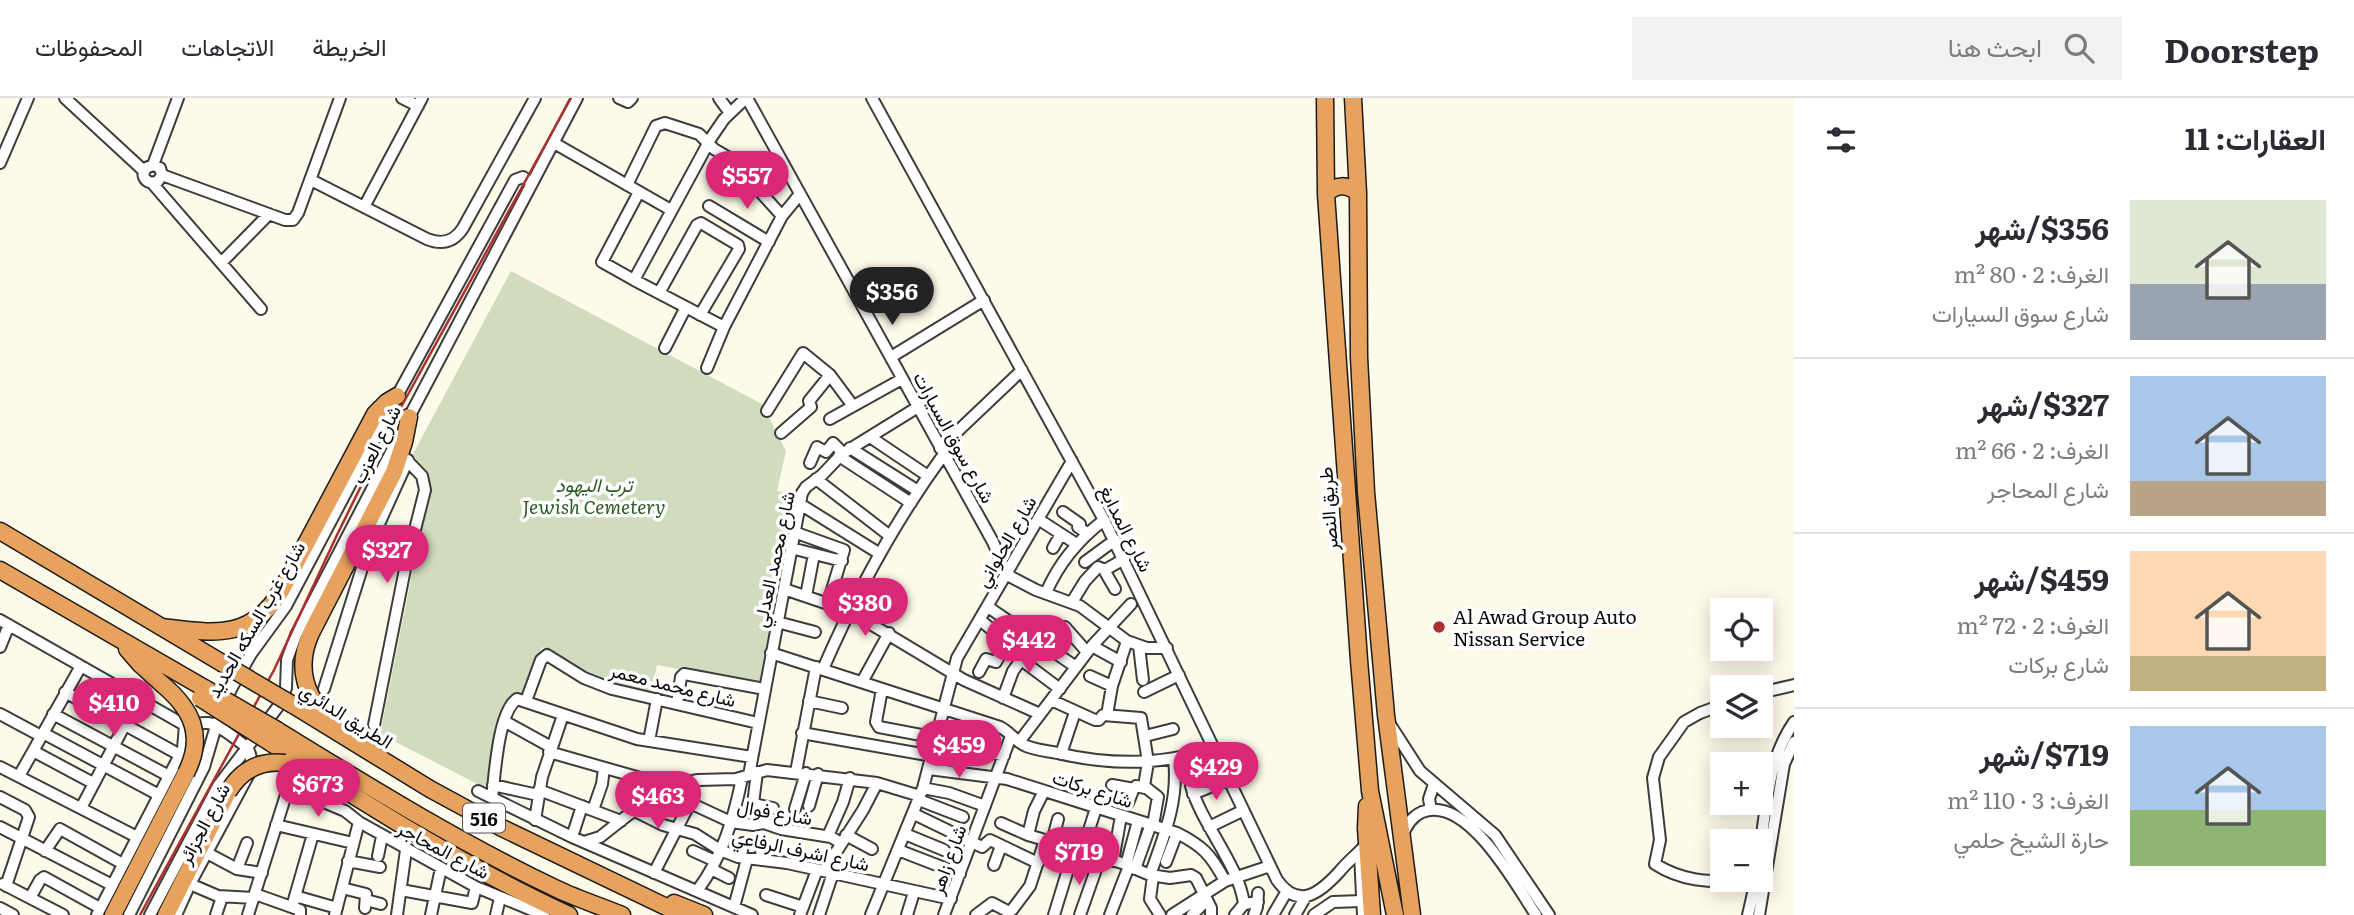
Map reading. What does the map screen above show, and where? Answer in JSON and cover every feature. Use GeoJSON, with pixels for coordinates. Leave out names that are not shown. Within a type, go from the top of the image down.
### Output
{"type":"FeatureCollection","features":[{"type":"Feature","properties":{"kind":"highway","name":"طريق النصر"},"geometry":{"type":"LineString","coordinates":[[1325,98],[1326,194],[1370,791],[1395,915]]}},
{"type":"Feature","properties":{"kind":"highway"},"geometry":{"type":"LineString","coordinates":[[1353,98],[1358,193],[1359,357],[1366,492],[1386,715],[1412,915]]}},
{"type":"Feature","properties":{"kind":"highway"},"geometry":{"type":"LineString","coordinates":[[1326,194],[1342,186],[1348,186],[1358,193]]}},
{"type":"Feature","properties":{"kind":"highway"},"geometry":{"type":"LineString","coordinates":[[162,627],[219,632],[244,626],[266,612],[281,591],[375,414],[397,396]]}},
{"type":"Feature","properties":{"kind":"highway"},"geometry":{"type":"LineString","coordinates":[[360,749],[315,705],[309,695],[303,675],[304,653],[394,472],[409,417]]}},
{"type":"Feature","properties":{"kind":"highway","name":"الطريق الدائري"},"geometry":{"type":"LineString","coordinates":[[0,531],[293,705],[360,749],[500,827],[683,915]]}},
{"type":"Feature","properties":{"kind":"highway","name":"516"},"geometry":{"type":"LineString","coordinates":[[0,570],[184,676],[203,694],[274,736],[558,890],[622,915]]}},
{"type":"Feature","properties":{"kind":"highway"},"geometry":{"type":"LineString","coordinates":[[103,913],[193,756],[195,738],[183,703],[140,664],[121,641]]}},
{"type":"Feature","properties":{"kind":"highway"},"geometry":{"type":"LineString","coordinates":[[274,736],[311,768],[365,803],[447,851],[569,915]]}},
{"type":"Feature","properties":{"kind":"highway"},"geometry":{"type":"LineString","coordinates":[[177,914],[233,785],[251,768],[268,763],[311,768]]}},
{"type":"Feature","properties":{"kind":"highway"},"geometry":{"type":"LineString","coordinates":[[1370,791],[1364,847],[1369,869],[1372,915]]}},
{"type":"Feature","properties":{"kind":"highway"},"geometry":{"type":"LineString","coordinates":[[572,862],[704,915]]}},
{"type":"Feature","properties":{"kind":"highway"},"geometry":{"type":"LineString","coordinates":[[558,890],[606,915]]}},
{"type":"Feature","properties":{"kind":"street"},"geometry":{"type":"LineString","coordinates":[[0,163],[28,98]]}},
{"type":"Feature","properties":{"kind":"street"},"geometry":{"type":"LineString","coordinates":[[65,98],[148,168],[160,168],[162,175],[158,181],[152,183]]}},
{"type":"Feature","properties":{"kind":"street"},"geometry":{"type":"LineString","coordinates":[[178,98],[145,179],[152,183],[261,309]]}},
{"type":"Feature","properties":{"kind":"street"},"geometry":{"type":"LineString","coordinates":[[162,175],[289,221],[296,217],[340,98]]}},
{"type":"Feature","properties":{"kind":"street"},"geometry":{"type":"LineString","coordinates":[[364,207],[420,102],[402,98]]}},
{"type":"Feature","properties":{"kind":"street"},"geometry":{"type":"LineString","coordinates":[[311,180],[435,242],[452,240],[463,229],[536,98]]}},
{"type":"Feature","properties":{"kind":"street","name":"شارع العزب"},"geometry":{"type":"LineString","coordinates":[[409,417],[576,98]]}},
{"type":"Feature","properties":{"kind":"street"},"geometry":{"type":"LineString","coordinates":[[619,98],[628,102],[632,98]]}},
{"type":"Feature","properties":{"kind":"street"},"geometry":{"type":"LineString","coordinates":[[719,98],[730,113]]}},
{"type":"Feature","properties":{"kind":"street"},"geometry":{"type":"LineString","coordinates":[[634,280],[708,144],[730,113],[746,98]]}},
{"type":"Feature","properties":{"kind":"street","name":"شارع سوق السيارات"},"geometry":{"type":"LineString","coordinates":[[746,98],[993,542],[1007,573]]}},
{"type":"Feature","properties":{"kind":"street","name":"شارع المدابغ"},"geometry":{"type":"LineString","coordinates":[[872,98],[1115,540],[1242,811],[1277,880],[1287,891]]}},
{"type":"Feature","properties":{"kind":"street"},"geometry":{"type":"LineString","coordinates":[[627,185],[656,126],[665,123],[691,130],[738,165],[782,216]]}},
{"type":"Feature","properties":{"kind":"street"},"geometry":{"type":"LineString","coordinates":[[554,143],[671,210]]}},
{"type":"Feature","properties":{"kind":"street","name":"شارع غرب السكه الحديد"},"geometry":{"type":"LineString","coordinates":[[129,915],[204,768],[216,726],[240,671],[286,606],[515,180],[523,177],[532,183]]}},
{"type":"Feature","properties":{"kind":"street"},"geometry":{"type":"LineString","coordinates":[[639,192],[602,262],[724,327]]}},
{"type":"Feature","properties":{"kind":"street"},"geometry":{"type":"LineString","coordinates":[[707,368],[724,327],[782,216],[800,194]]}},
{"type":"Feature","properties":{"kind":"street"},"geometry":{"type":"LineString","coordinates":[[709,206],[769,242]]}},
{"type":"Feature","properties":{"kind":"street"},"geometry":{"type":"LineString","coordinates":[[221,263],[269,214]]}},
{"type":"Feature","properties":{"kind":"street"},"geometry":{"type":"LineString","coordinates":[[659,293],[697,225],[701,223],[737,245],[739,249],[700,315]]}},
{"type":"Feature","properties":{"kind":"street"},"geometry":{"type":"LineString","coordinates":[[891,357],[984,300]]}},
{"type":"Feature","properties":{"kind":"street"},"geometry":{"type":"LineString","coordinates":[[665,348],[686,307]]}},
{"type":"Feature","properties":{"kind":"street"},"geometry":{"type":"LineString","coordinates":[[767,411],[802,354],[820,365],[853,406]]}},
{"type":"Feature","properties":{"kind":"street"},"geometry":{"type":"LineString","coordinates":[[809,806],[802,733],[819,668],[890,536],[942,450],[1022,370]]}},
{"type":"Feature","properties":{"kind":"street"},"geometry":{"type":"LineString","coordinates":[[781,433],[811,407],[809,401],[830,376]]}},
{"type":"Feature","properties":{"kind":"street"},"geometry":{"type":"LineString","coordinates":[[830,419],[902,379]]}},
{"type":"Feature","properties":{"kind":"street","name":"شارع محمد العدلي"},"geometry":{"type":"LineString","coordinates":[[749,775],[804,489],[844,452],[918,407]]}},
{"type":"Feature","properties":{"kind":"street"},"geometry":{"type":"LineString","coordinates":[[870,437],[928,476]]}},
{"type":"Feature","properties":{"kind":"street"},"geometry":{"type":"LineString","coordinates":[[810,463],[817,447],[826,452],[833,443],[911,503]]}},
{"type":"Feature","properties":{"kind":"street"},"geometry":{"type":"LineString","coordinates":[[844,452],[918,491]]}},
{"type":"Feature","properties":{"kind":"street"},"geometry":{"type":"LineString","coordinates":[[324,689],[401,453],[422,476],[425,490],[405,569],[374,725]]}},
{"type":"Feature","properties":{"kind":"street","name":"شارع العزب"},"geometry":{"type":"LineString","coordinates":[[150,915],[210,800],[283,699],[287,660],[296,635],[401,453]]}},
{"type":"Feature","properties":{"kind":"street","name":"شارع الحلواني"},"geometry":{"type":"LineString","coordinates":[[871,915],[921,795],[952,674],[963,647],[1072,461]]}},
{"type":"Feature","properties":{"kind":"street"},"geometry":{"type":"LineString","coordinates":[[816,479],[890,536]]}},
{"type":"Feature","properties":{"kind":"street"},"geometry":{"type":"LineString","coordinates":[[800,504],[880,554]]}},
{"type":"Feature","properties":{"kind":"street"},"geometry":{"type":"LineString","coordinates":[[1063,512],[1080,524],[1078,527],[1087,533]]}},
{"type":"Feature","properties":{"kind":"street"},"geometry":{"type":"LineString","coordinates":[[1038,519],[1076,543]]}},
{"type":"Feature","properties":{"kind":"street"},"geometry":{"type":"LineString","coordinates":[[1046,593],[1058,568],[1076,543],[1104,520]]}},
{"type":"Feature","properties":{"kind":"street"},"geometry":{"type":"LineString","coordinates":[[794,532],[842,548],[843,556],[828,603]]}},
{"type":"Feature","properties":{"kind":"street"},"geometry":{"type":"LineString","coordinates":[[1053,548],[1062,534]]}},
{"type":"Feature","properties":{"kind":"street"},"geometry":{"type":"LineString","coordinates":[[1085,562],[1115,540]]}},
{"type":"Feature","properties":{"kind":"street"},"geometry":{"type":"LineString","coordinates":[[791,548],[814,554],[843,556]]}},
{"type":"Feature","properties":{"kind":"street"},"geometry":{"type":"LineString","coordinates":[[806,596],[814,554]]}},
{"type":"Feature","properties":{"kind":"street"},"geometry":{"type":"LineString","coordinates":[[1104,570],[1124,559]]}},
{"type":"Feature","properties":{"kind":"street"},"geometry":{"type":"LineString","coordinates":[[1072,602],[1098,567],[1104,570],[1115,589]]}},
{"type":"Feature","properties":{"kind":"street"},"geometry":{"type":"LineString","coordinates":[[1007,573],[1018,581],[1072,602],[1127,641],[1139,646],[1167,648]]}},
{"type":"Feature","properties":{"kind":"street"},"geometry":{"type":"LineString","coordinates":[[784,589],[849,611],[889,633],[952,674],[1041,714]]}},
{"type":"Feature","properties":{"kind":"street"},"geometry":{"type":"LineString","coordinates":[[1015,739],[1041,714],[1089,649],[1130,604]]}},
{"type":"Feature","properties":{"kind":"street"},"geometry":{"type":"LineString","coordinates":[[988,607],[1076,667]]}},
{"type":"Feature","properties":{"kind":"street"},"geometry":{"type":"LineString","coordinates":[[980,620],[1060,689]]}},
{"type":"Feature","properties":{"kind":"street"},"geometry":{"type":"LineString","coordinates":[[0,647],[4,622],[186,725],[206,723],[216,726],[247,747]]}},
{"type":"Feature","properties":{"kind":"street"},"geometry":{"type":"LineString","coordinates":[[777,622],[815,632]]}},
{"type":"Feature","properties":{"kind":"street"},"geometry":{"type":"LineString","coordinates":[[1065,627],[1089,649],[1121,662]]}},
{"type":"Feature","properties":{"kind":"street"},"geometry":{"type":"LineString","coordinates":[[862,682],[889,633]]}},
{"type":"Feature","properties":{"kind":"street"},"geometry":{"type":"LineString","coordinates":[[1003,698],[1022,657],[1036,639]]}},
{"type":"Feature","properties":{"kind":"street"},"geometry":{"type":"LineString","coordinates":[[1107,715],[1112,686],[1127,641]]}},
{"type":"Feature","properties":{"kind":"street"},"geometry":{"type":"LineString","coordinates":[[979,672],[987,659],[996,662],[1007,642]]}},
{"type":"Feature","properties":{"kind":"street"},"geometry":{"type":"LineString","coordinates":[[1139,646],[1144,686],[1179,675]]}},
{"type":"Feature","properties":{"kind":"street"},"geometry":{"type":"LineString","coordinates":[[771,653],[1000,727],[1033,748],[1096,761],[1148,762],[1174,759],[1212,748]]}},
{"type":"Feature","properties":{"kind":"street","name":"شارع محمد معمر"},"geometry":{"type":"LineString","coordinates":[[526,701],[544,655],[594,683],[758,723]]}},
{"type":"Feature","properties":{"kind":"street"},"geometry":{"type":"LineString","coordinates":[[19,776],[81,666]]}},
{"type":"Feature","properties":{"kind":"street"},"geometry":{"type":"LineString","coordinates":[[1104,669],[1094,678],[1112,686]]}},
{"type":"Feature","properties":{"kind":"street"},"geometry":{"type":"LineString","coordinates":[[677,704],[681,677],[684,674],[765,689]]}},
{"type":"Feature","properties":{"kind":"street"},"geometry":{"type":"LineString","coordinates":[[1773,690],[1794,685]]}},
{"type":"Feature","properties":{"kind":"street"},"geometry":{"type":"LineString","coordinates":[[882,689],[876,722],[878,726],[1004,756]]}},
{"type":"Feature","properties":{"kind":"street"},"geometry":{"type":"LineString","coordinates":[[65,692],[180,755]]}},
{"type":"Feature","properties":{"kind":"street"},"geometry":{"type":"LineString","coordinates":[[81,808],[139,698]]}},
{"type":"Feature","properties":{"kind":"street"},"geometry":{"type":"LineString","coordinates":[[492,798],[504,721],[514,701],[520,699],[562,716],[649,741],[752,757]]}},
{"type":"Feature","properties":{"kind":"street"},"geometry":{"type":"LineString","coordinates":[[649,741],[657,699]]}},
{"type":"Feature","properties":{"kind":"street"},"geometry":{"type":"LineString","coordinates":[[1051,700],[1097,720],[1102,715],[1140,717],[1148,762],[1140,788],[1128,803]]}},
{"type":"Feature","properties":{"kind":"street"},"geometry":{"type":"LineString","coordinates":[[809,701],[842,708]]}},
{"type":"Feature","properties":{"kind":"street"},"geometry":{"type":"LineString","coordinates":[[1710,709],[1684,722],[1659,757],[1653,778],[1660,840],[1655,864],[1670,874],[1694,881],[1710,881]]}},
{"type":"Feature","properties":{"kind":"street"},"geometry":{"type":"LineString","coordinates":[[1061,754],[1075,712]]}},
{"type":"Feature","properties":{"kind":"street"},"geometry":{"type":"LineString","coordinates":[[53,713],[169,776]]}},
{"type":"Feature","properties":{"kind":"street"},"geometry":{"type":"LineString","coordinates":[[0,714],[159,795]]}},
{"type":"Feature","properties":{"kind":"street"},"geometry":{"type":"LineString","coordinates":[[1386,715],[1408,755],[1434,784],[1495,835],[1549,915]]}},
{"type":"Feature","properties":{"kind":"street"},"geometry":{"type":"LineString","coordinates":[[535,820],[538,793],[562,716]]}},
{"type":"Feature","properties":{"kind":"street","name":"شارع فوال"},"geometry":{"type":"LineString","coordinates":[[504,721],[550,749],[668,789],[690,803],[731,822],[752,825],[764,823],[781,830],[844,839],[872,849]]}},
{"type":"Feature","properties":{"kind":"street"},"geometry":{"type":"LineString","coordinates":[[1763,829],[1774,762],[1779,747],[1794,722]]}},
{"type":"Feature","properties":{"kind":"street"},"geometry":{"type":"LineString","coordinates":[[30,898],[44,877],[103,913],[112,885],[180,755],[185,742],[186,725]]}},
{"type":"Feature","properties":{"kind":"street"},"geometry":{"type":"LineString","coordinates":[[1145,736],[1173,729]]}},
{"type":"Feature","properties":{"kind":"street"},"geometry":{"type":"LineString","coordinates":[[802,733],[933,756]]}},
{"type":"Feature","properties":{"kind":"street","name":"شارع زاهر"},"geometry":{"type":"LineString","coordinates":[[944,915],[1004,756],[1015,739]]}},
{"type":"Feature","properties":{"kind":"street"},"geometry":{"type":"LineString","coordinates":[[1759,915],[1784,764],[1794,742]]}},
{"type":"Feature","properties":{"kind":"street","name":"شارع الجزائر"},"geometry":{"type":"LineString","coordinates":[[177,914],[251,769],[252,760],[247,747]]}},
{"type":"Feature","properties":{"kind":"street"},"geometry":{"type":"LineString","coordinates":[[33,751],[93,783]]}},
{"type":"Feature","properties":{"kind":"street"},"geometry":{"type":"LineString","coordinates":[[1166,862],[1175,796],[1174,759]]}},
{"type":"Feature","properties":{"kind":"street"},"geometry":{"type":"LineString","coordinates":[[0,767],[137,837]]}},
{"type":"Feature","properties":{"kind":"street"},"geometry":{"type":"LineString","coordinates":[[572,837],[602,784],[604,768]]}},
{"type":"Feature","properties":{"kind":"street","name":"شارع بركات"},"geometry":{"type":"LineString","coordinates":[[929,769],[996,776],[1172,831],[1199,845],[1230,878]]}},
{"type":"Feature","properties":{"kind":"street"},"geometry":{"type":"LineString","coordinates":[[584,842],[600,837],[668,789],[689,781],[749,775],[767,770],[877,783],[921,795],[962,817]]}},
{"type":"Feature","properties":{"kind":"street"},"geometry":{"type":"LineString","coordinates":[[795,809],[806,773]]}},
{"type":"Feature","properties":{"kind":"street"},"geometry":{"type":"LineString","coordinates":[[749,775],[753,804],[773,808]]}},
{"type":"Feature","properties":{"kind":"street"},"geometry":{"type":"LineString","coordinates":[[697,891],[716,860],[749,775]]}},
{"type":"Feature","properties":{"kind":"street"},"geometry":{"type":"LineString","coordinates":[[828,836],[850,778]]}},
{"type":"Feature","properties":{"kind":"street"},"geometry":{"type":"LineString","coordinates":[[1227,780],[1192,790],[1244,904]]}},
{"type":"Feature","properties":{"kind":"street"},"geometry":{"type":"LineString","coordinates":[[766,895],[801,911],[877,783]]}},
{"type":"Feature","properties":{"kind":"street","name":"شارع المحاجر"},"geometry":{"type":"LineString","coordinates":[[276,825],[289,784],[345,811],[382,836],[476,887],[524,911],[544,915]]}},
{"type":"Feature","properties":{"kind":"street"},"geometry":{"type":"LineString","coordinates":[[1432,810],[1429,794],[1434,784]]}},
{"type":"Feature","properties":{"kind":"street"},"geometry":{"type":"LineString","coordinates":[[494,785],[538,793],[621,821]]}},
{"type":"Feature","properties":{"kind":"street"},"geometry":{"type":"LineString","coordinates":[[1110,915],[1130,867],[1152,825],[1158,796],[1140,788],[1112,785]]}},
{"type":"Feature","properties":{"kind":"street"},"geometry":{"type":"LineString","coordinates":[[478,791],[572,837],[752,915]]}},
{"type":"Feature","properties":{"kind":"street"},"geometry":{"type":"LineString","coordinates":[[1028,835],[1034,811],[1044,791]]}},
{"type":"Feature","properties":{"kind":"street"},"geometry":{"type":"LineString","coordinates":[[921,795],[949,793],[985,806]]}},
{"type":"Feature","properties":{"kind":"street"},"geometry":{"type":"LineString","coordinates":[[0,797],[29,817],[10,860],[3,884],[62,915]]}},
{"type":"Feature","properties":{"kind":"street"},"geometry":{"type":"LineString","coordinates":[[654,873],[690,803]]}},
{"type":"Feature","properties":{"kind":"street"},"geometry":{"type":"LineString","coordinates":[[1059,914],[1078,851],[1096,808]]}},
{"type":"Feature","properties":{"kind":"street"},"geometry":{"type":"LineString","coordinates":[[1402,839],[1405,828],[1421,813],[1443,810],[1453,814],[1478,834],[1494,853],[1536,915]]}},
{"type":"Feature","properties":{"kind":"street","name":"شارع اشرف الرفاعي"},"geometry":{"type":"LineString","coordinates":[[635,811],[663,825],[700,837],[716,860],[744,858],[779,862],[951,899]]}},
{"type":"Feature","properties":{"kind":"street"},"geometry":{"type":"LineString","coordinates":[[1209,827],[1242,811]]}},
{"type":"Feature","properties":{"kind":"street"},"geometry":{"type":"LineString","coordinates":[[914,814],[983,848],[990,840],[1038,863]]}},
{"type":"Feature","properties":{"kind":"street"},"geometry":{"type":"LineString","coordinates":[[1113,861],[1121,816]]}},
{"type":"Feature","properties":{"kind":"street"},"geometry":{"type":"LineString","coordinates":[[976,915],[992,902],[1007,911],[1012,909],[1030,886],[1058,819]]}},
{"type":"Feature","properties":{"kind":"street"},"geometry":{"type":"LineString","coordinates":[[1130,867],[1138,821]]}},
{"type":"Feature","properties":{"kind":"street"},"geometry":{"type":"LineString","coordinates":[[190,884],[222,897],[254,896],[290,908],[336,911],[359,822]]}},
{"type":"Feature","properties":{"kind":"street"},"geometry":{"type":"LineString","coordinates":[[1001,823],[1028,835],[1152,876],[1170,878],[1189,874],[1196,877],[1218,868]]}},
{"type":"Feature","properties":{"kind":"street"},"geometry":{"type":"LineString","coordinates":[[262,915],[249,913],[276,825],[353,843]]}},
{"type":"Feature","properties":{"kind":"street"},"geometry":{"type":"LineString","coordinates":[[0,827],[112,885]]}},
{"type":"Feature","properties":{"kind":"street"},"geometry":{"type":"LineString","coordinates":[[45,851],[60,829],[123,864]]}},
{"type":"Feature","properties":{"kind":"street"},"geometry":{"type":"LineString","coordinates":[[1160,915],[1150,899],[1152,876],[1172,831]]}},
{"type":"Feature","properties":{"kind":"street"},"geometry":{"type":"LineString","coordinates":[[290,908],[313,834]]}},
{"type":"Feature","properties":{"kind":"street"},"geometry":{"type":"LineString","coordinates":[[905,834],[944,850]]}},
{"type":"Feature","properties":{"kind":"street"},"geometry":{"type":"LineString","coordinates":[[348,860],[379,862],[382,836]]}},
{"type":"Feature","properties":{"kind":"street"},"geometry":{"type":"LineString","coordinates":[[761,860],[762,840]]}},
{"type":"Feature","properties":{"kind":"street"},"geometry":{"type":"LineString","coordinates":[[237,869],[247,843]]}},
{"type":"Feature","properties":{"kind":"street"},"geometry":{"type":"LineString","coordinates":[[734,907],[744,858],[743,843]]}},
{"type":"Feature","properties":{"kind":"street"},"geometry":{"type":"LineString","coordinates":[[993,865],[1001,846]]}},
{"type":"Feature","properties":{"kind":"street"},"geometry":{"type":"LineString","coordinates":[[1273,915],[1287,891],[1306,896],[1322,890],[1364,847]]}},
{"type":"Feature","properties":{"kind":"street"},"geometry":{"type":"LineString","coordinates":[[1363,915],[1364,847]]}},
{"type":"Feature","properties":{"kind":"street"},"geometry":{"type":"LineString","coordinates":[[397,915],[407,850]]}},
{"type":"Feature","properties":{"kind":"street"},"geometry":{"type":"LineString","coordinates":[[898,850],[960,874]]}},
{"type":"Feature","properties":{"kind":"street"},"geometry":{"type":"LineString","coordinates":[[693,851],[716,860],[729,878]]}},
{"type":"Feature","properties":{"kind":"street"},"geometry":{"type":"LineString","coordinates":[[207,853],[237,869],[262,873]]}},
{"type":"Feature","properties":{"kind":"street"},"geometry":{"type":"LineString","coordinates":[[1080,915],[1100,858]]}},
{"type":"Feature","properties":{"kind":"street"},"geometry":{"type":"LineString","coordinates":[[1172,915],[1204,898],[1230,878],[1270,866]]}},
{"type":"Feature","properties":{"kind":"street"},"geometry":{"type":"LineString","coordinates":[[431,915],[441,868]]}},
{"type":"Feature","properties":{"kind":"street"},"geometry":{"type":"LineString","coordinates":[[819,915],[825,871]]}},
{"type":"Feature","properties":{"kind":"street"},"geometry":{"type":"LineString","coordinates":[[1196,877],[1211,908],[1211,915]]}},
{"type":"Feature","properties":{"kind":"street"},"geometry":{"type":"LineString","coordinates":[[401,890],[472,903],[476,887]]}},
{"type":"Feature","properties":{"kind":"street"},"geometry":{"type":"LineString","coordinates":[[342,888],[366,894],[365,904],[381,904]]}},
{"type":"Feature","properties":{"kind":"street"},"geometry":{"type":"LineString","coordinates":[[906,915],[915,892]]}},
{"type":"Feature","properties":{"kind":"street"},"geometry":{"type":"LineString","coordinates":[[1748,915],[1753,892]]}},
{"type":"Feature","properties":{"kind":"street"},"geometry":{"type":"LineString","coordinates":[[1295,915],[1306,896]]}},
{"type":"Feature","properties":{"kind":"street"},"geometry":{"type":"LineString","coordinates":[[216,915],[222,897]]}},
{"type":"Feature","properties":{"kind":"street"},"geometry":{"type":"LineString","coordinates":[[1235,915],[1244,904],[1258,897],[1254,915]]}},
{"type":"Feature","properties":{"kind":"street"},"geometry":{"type":"LineString","coordinates":[[496,915],[500,898]]}},
{"type":"Feature","properties":{"kind":"street"},"geometry":{"type":"LineString","coordinates":[[1192,915],[1204,898]]}},
{"type":"Feature","properties":{"kind":"street"},"geometry":{"type":"LineString","coordinates":[[1314,915],[1333,902],[1362,901]]}},
{"type":"Feature","properties":{"kind":"street"},"geometry":{"type":"LineString","coordinates":[[0,908],[13,915]]}},
{"type":"Feature","properties":{"kind":"green space","name":"ترب اليهود Jewish Cemetery"},"geometry":{"type":"Polygon","coordinates":[[[511,271],[762,404],[786,451],[777,491],[797,496],[761,685],[657,665],[651,693],[586,674],[542,647],[523,695],[514,695],[502,720],[489,790],[380,734],[430,484],[413,454],[511,271]]]}},
{"type":"Feature","properties":{"kind":"railway"},"geometry":{"type":"LineString","coordinates":[[140,915],[274,670],[389,429],[571,98]]}},
{"type":"Feature","properties":{"kind":"place","name":"Al Awad Group Auto Nissan Service"},"geometry":{"type":"Point","coordinates":[1439,627]}}]}
